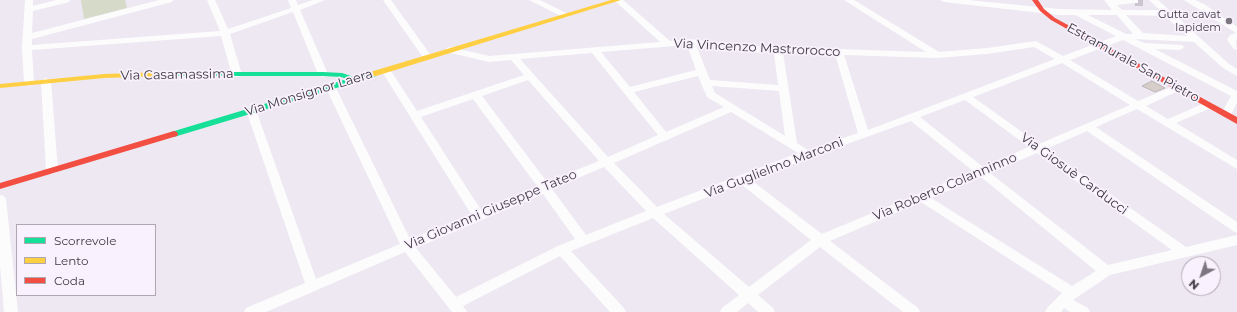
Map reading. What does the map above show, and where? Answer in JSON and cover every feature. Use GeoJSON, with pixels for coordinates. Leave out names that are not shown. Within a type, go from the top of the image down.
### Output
{"type":"FeatureCollection","features":[{"type":"Feature","properties":{"kind":"street"},"geometry":{"type":"LineString","coordinates":[[29,83],[29,5],[66,0]]}},
{"type":"Feature","properties":{"kind":"street"},"geometry":{"type":"LineString","coordinates":[[28,37],[169,0]]}},
{"type":"Feature","properties":{"kind":"street"},"geometry":{"type":"LineString","coordinates":[[211,0],[237,74]]}},
{"type":"Feature","properties":{"kind":"street"},"geometry":{"type":"LineString","coordinates":[[292,0],[323,74]]}},
{"type":"Feature","properties":{"kind":"street"},"geometry":{"type":"LineString","coordinates":[[28,48],[224,34],[321,0]]}},
{"type":"Feature","properties":{"kind":"street"},"geometry":{"type":"LineString","coordinates":[[387,0],[427,57]]}},
{"type":"Feature","properties":{"kind":"street"},"geometry":{"type":"LineString","coordinates":[[533,0],[566,16]]}},
{"type":"Feature","properties":{"kind":"street"},"geometry":{"type":"LineString","coordinates":[[618,0],[667,43]]}},
{"type":"Feature","properties":{"kind":"street","name":"Via Monsignor Laera"},"geometry":{"type":"LineString","coordinates":[[0,186],[618,0]]}},
{"type":"Feature","properties":{"kind":"street"},"geometry":{"type":"LineString","coordinates":[[848,0],[937,55]]}},
{"type":"Feature","properties":{"kind":"street"},"geometry":{"type":"LineString","coordinates":[[944,0],[1076,12],[1168,12]]}},
{"type":"Feature","properties":{"kind":"street","name":"Estramurale San Pietro"},"geometry":{"type":"LineString","coordinates":[[1035,0],[1042,10],[1053,20],[1237,121]]}},
{"type":"Feature","properties":{"kind":"street"},"geometry":{"type":"LineString","coordinates":[[1188,0],[1205,4],[1237,32]]}},
{"type":"Feature","properties":{"kind":"street"},"geometry":{"type":"LineString","coordinates":[[1109,1],[1154,1],[1168,12],[1226,66],[1236,72]]}},
{"type":"Feature","properties":{"kind":"street"},"geometry":{"type":"LineString","coordinates":[[1109,1],[1140,36]]}},
{"type":"Feature","properties":{"kind":"street"},"geometry":{"type":"LineString","coordinates":[[1076,12],[1236,97],[1226,114]]}},
{"type":"Feature","properties":{"kind":"street"},"geometry":{"type":"LineString","coordinates":[[1123,37],[1140,36],[1197,39]]}},
{"type":"Feature","properties":{"kind":"street"},"geometry":{"type":"LineString","coordinates":[[1237,36],[1233,37],[1231,40],[1237,47]]}},
{"type":"Feature","properties":{"kind":"street","name":"Via Guglielmo Marconi"},"geometry":{"type":"LineString","coordinates":[[457,308],[562,249],[807,154],[864,135],[1123,37]]}},
{"type":"Feature","properties":{"kind":"street"},"geometry":{"type":"LineString","coordinates":[[690,42],[711,95],[807,154]]}},
{"type":"Feature","properties":{"kind":"street","name":"Via Vincenzo Mastrorocco"},"geometry":{"type":"LineString","coordinates":[[450,50],[488,59],[690,42],[778,50],[937,55],[987,51],[1036,44],[1237,165]]}},
{"type":"Feature","properties":{"kind":"street"},"geometry":{"type":"LineString","coordinates":[[1142,46],[1179,47]]}},
{"type":"Feature","properties":{"kind":"street"},"geometry":{"type":"LineString","coordinates":[[593,49],[665,137]]}},
{"type":"Feature","properties":{"kind":"street"},"geometry":{"type":"LineString","coordinates":[[778,50],[792,145]]}},
{"type":"Feature","properties":{"kind":"street"},"geometry":{"type":"LineString","coordinates":[[839,52],[864,135]]}},
{"type":"Feature","properties":{"kind":"street"},"geometry":{"type":"LineString","coordinates":[[513,57],[606,162],[655,212],[768,312]]}},
{"type":"Feature","properties":{"kind":"street"},"geometry":{"type":"LineString","coordinates":[[386,70],[479,216]]}},
{"type":"Feature","properties":{"kind":"street"},"geometry":{"type":"LineString","coordinates":[[1192,73],[1207,70]]}},
{"type":"Feature","properties":{"kind":"street"},"geometry":{"type":"LineString","coordinates":[[627,91],[701,72]]}},
{"type":"Feature","properties":{"kind":"street","name":"Via Casamassima"},"geometry":{"type":"LineString","coordinates":[[0,86],[119,76],[323,74],[355,79]]}},
{"type":"Feature","properties":{"kind":"street"},"geometry":{"type":"LineString","coordinates":[[415,115],[530,76]]}},
{"type":"Feature","properties":{"kind":"street"},"geometry":{"type":"LineString","coordinates":[[46,81],[52,170]]}},
{"type":"Feature","properties":{"kind":"street"},"geometry":{"type":"LineString","coordinates":[[706,83],[784,88]]}},
{"type":"Feature","properties":{"kind":"street"},"geometry":{"type":"LineString","coordinates":[[330,86],[407,245],[457,308]]}},
{"type":"Feature","properties":{"kind":"street","name":"Via Roberto Colanninno"},"geometry":{"type":"LineString","coordinates":[[727,312],[820,240],[1088,127],[1137,104],[1178,88]]}},
{"type":"Feature","properties":{"kind":"street"},"geometry":{"type":"LineString","coordinates":[[476,95],[584,241]]}},
{"type":"Feature","properties":{"kind":"street","name":"Via Giosuè Carducci"},"geometry":{"type":"LineString","coordinates":[[965,96],[1183,252]]}},
{"type":"Feature","properties":{"kind":"street"},"geometry":{"type":"LineString","coordinates":[[1167,123],[1209,105]]}},
{"type":"Feature","properties":{"kind":"street","name":"Via Giovanni Giuseppe Tateo"},"geometry":{"type":"LineString","coordinates":[[250,312],[732,108]]}},
{"type":"Feature","properties":{"kind":"street"},"geometry":{"type":"LineString","coordinates":[[251,110],[312,286]]}},
{"type":"Feature","properties":{"kind":"street"},"geometry":{"type":"LineString","coordinates":[[912,116],[1106,271]]}},
{"type":"Feature","properties":{"kind":"street"},"geometry":{"type":"LineString","coordinates":[[1088,127],[1237,228]]}},
{"type":"Feature","properties":{"kind":"street"},"geometry":{"type":"LineString","coordinates":[[742,179],[913,312]]}},
{"type":"Feature","properties":{"kind":"street"},"geometry":{"type":"LineString","coordinates":[[921,197],[1067,297],[1083,312]]}},
{"type":"Feature","properties":{"kind":"street"},"geometry":{"type":"LineString","coordinates":[[0,199],[11,312]]}},
{"type":"Feature","properties":{"kind":"street"},"geometry":{"type":"LineString","coordinates":[[1052,312],[1067,297],[1106,271],[1237,240]]}},
{"type":"Feature","properties":{"kind":"street"},"geometry":{"type":"LineString","coordinates":[[562,249],[619,312]]}},
{"type":"Feature","properties":{"kind":"green space"},"geometry":{"type":"Polygon","coordinates":[[[81,0],[125,0],[127,8],[84,19],[81,0]]]}},
{"type":"Feature","properties":{"kind":"building"},"geometry":{"type":"Polygon","coordinates":[[[1152,81],[1165,88],[1155,92],[1142,86],[1152,81]]]}},
{"type":"Feature","properties":{"kind":"tunnel"},"geometry":{"type":"LineString","coordinates":[[1135,1],[1143,1]]}},
{"type":"Feature","properties":{"kind":"traffic: fast"},"geometry":{"type":"LineString","coordinates":[[163,74],[323,74],[342,75],[351,78]]}},
{"type":"Feature","properties":{"kind":"traffic: fast"},"geometry":{"type":"LineString","coordinates":[[174,134],[373,74]]}},
{"type":"Feature","properties":{"kind":"traffic: slow"},"geometry":{"type":"LineString","coordinates":[[373,74],[618,0]]}},
{"type":"Feature","properties":{"kind":"traffic: slow"},"geometry":{"type":"LineString","coordinates":[[0,86],[104,76],[163,74]]}},
{"type":"Feature","properties":{"kind":"traffic: jam"},"geometry":{"type":"LineString","coordinates":[[1035,0],[1042,10],[1053,19],[1237,121]]}},
{"type":"Feature","properties":{"kind":"traffic: jam"},"geometry":{"type":"LineString","coordinates":[[0,186],[174,134]]}},
{"type":"Feature","properties":{"kind":"place","name":"Gutta cavat lapidem"},"geometry":{"type":"Point","coordinates":[1229,21]}}]}
